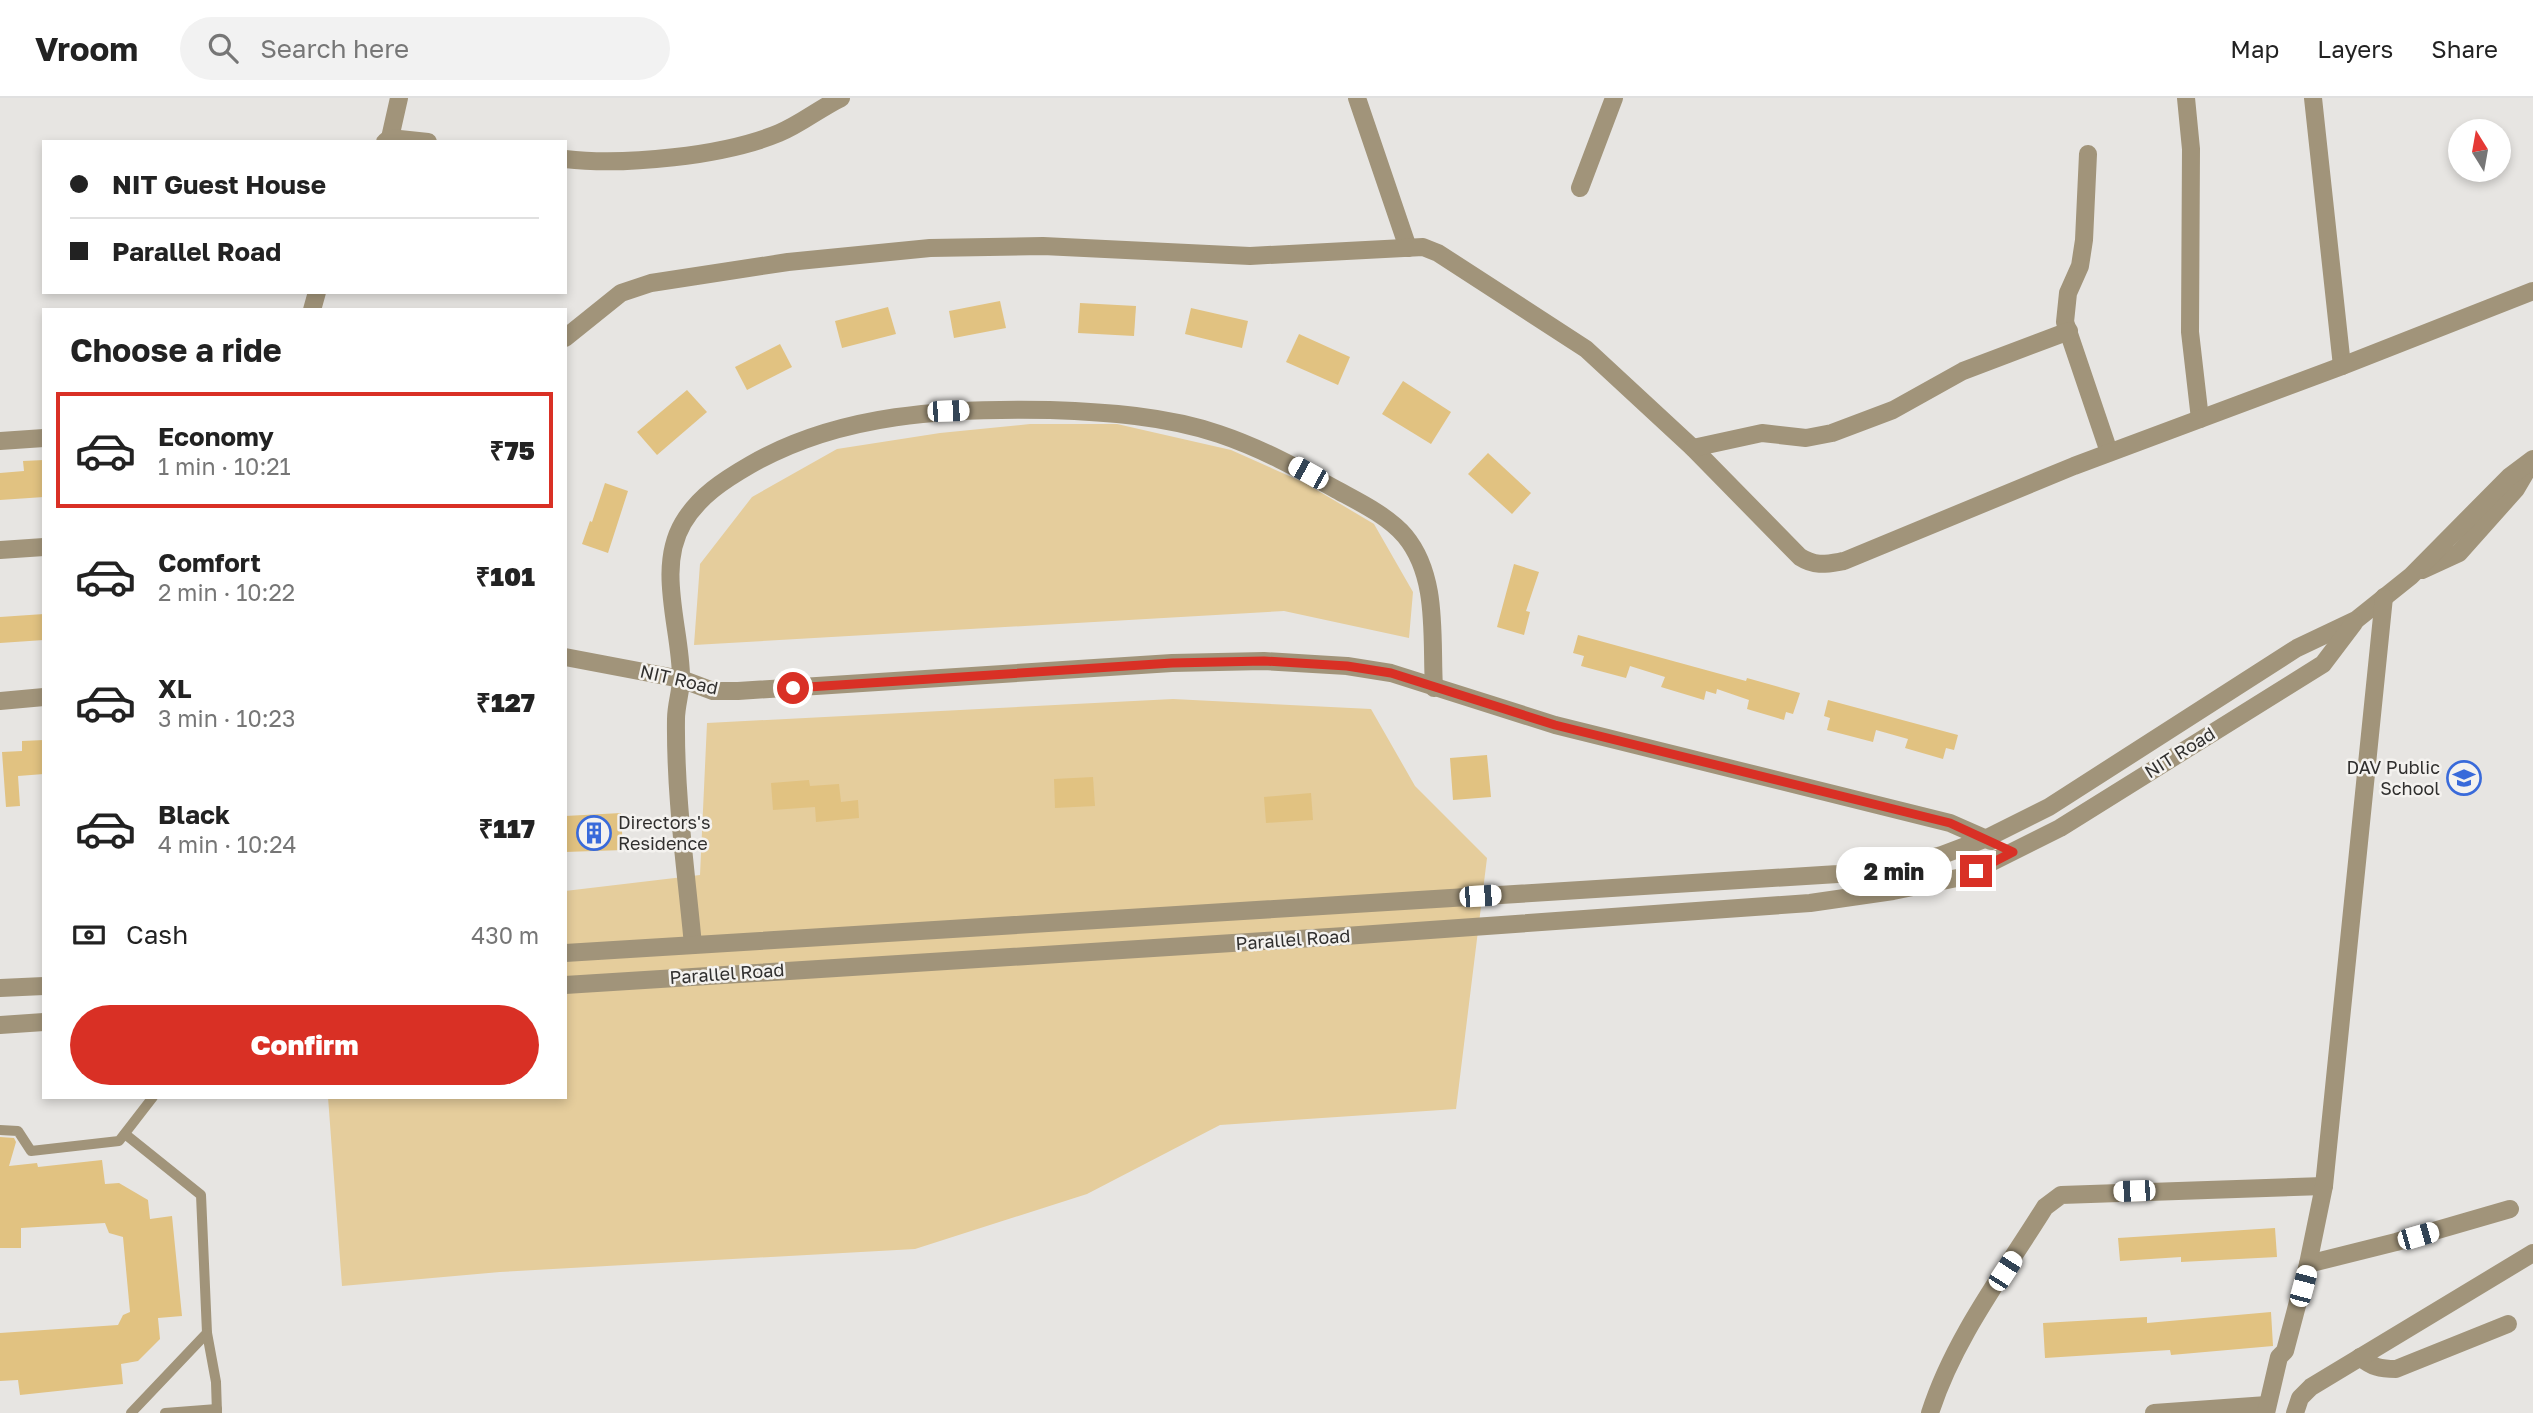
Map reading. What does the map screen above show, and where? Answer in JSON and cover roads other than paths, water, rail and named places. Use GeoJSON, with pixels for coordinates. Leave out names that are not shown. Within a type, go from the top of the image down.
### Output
{"type":"FeatureCollection","features":[{"type":"Feature","properties":{"kind":"street"},"geometry":{"type":"LineString","coordinates":[[387,140],[399,98]]}},
{"type":"Feature","properties":{"kind":"street"},"geometry":{"type":"LineString","coordinates":[[567,159],[590,162],[657,159],[743,144],[780,132],[841,98]]}},
{"type":"Feature","properties":{"kind":"street"},"geometry":{"type":"LineString","coordinates":[[1357,98],[1408,248]]}},
{"type":"Feature","properties":{"kind":"street"},"geometry":{"type":"LineString","coordinates":[[1580,188],[1614,98]]}},
{"type":"Feature","properties":{"kind":"street"},"geometry":{"type":"LineString","coordinates":[[2186,98],[2190,149],[2190,332],[2200,419]]}},
{"type":"Feature","properties":{"kind":"street"},"geometry":{"type":"LineString","coordinates":[[2313,98],[2342,366]]}},
{"type":"Feature","properties":{"kind":"street"},"geometry":{"type":"LineString","coordinates":[[2088,154],[2084,240],[2080,266],[2068,293],[2064,313],[2109,452]]}},
{"type":"Feature","properties":{"kind":"street"},"geometry":{"type":"LineString","coordinates":[[567,336],[621,293],[651,283],[866,253],[930,247],[1043,246],[1250,256],[1423,247],[1438,253],[1586,349],[1693,448],[1800,557],[1812,564],[1824,565],[1844,561],[2109,452],[2342,366],[2533,291]]}},
{"type":"Feature","properties":{"kind":"street"},"geometry":{"type":"LineString","coordinates":[[1693,448],[1762,433],[1807,438],[1832,433],[1893,410],[1963,371],[2069,331]]}},
{"type":"Feature","properties":{"kind":"street"},"geometry":{"type":"LineString","coordinates":[[692,945],[677,782],[676,715],[681,679],[671,578],[673,547],[682,524],[720,481],[768,454],[817,434],[889,418],[948,411],[998,409],[1090,411],[1165,421],[1219,434],[1289,463],[1365,506],[1403,534],[1419,557],[1428,586],[1434,688]]}},
{"type":"Feature","properties":{"kind":"street"},"geometry":{"type":"LineString","coordinates":[[0,441],[42,438]]}},
{"type":"Feature","properties":{"kind":"street","name":"NIT Road"},"geometry":{"type":"LineString","coordinates":[[567,657],[681,679],[713,691],[1172,663],[1264,661],[1347,666],[1391,673],[1555,725],[1950,823],[2013,852],[2060,828],[2323,664],[2356,620],[2411,576],[2509,477],[2533,459],[2516,489],[2459,553],[2411,576]]}},
{"type":"Feature","properties":{"kind":"street"},"geometry":{"type":"LineString","coordinates":[[0,550],[42,547]]}},
{"type":"Feature","properties":{"kind":"street"},"geometry":{"type":"LineString","coordinates":[[2154,1413],[2266,1409],[2279,1357],[2285,1351],[2308,1264],[2324,1186],[2384,597]]}},
{"type":"Feature","properties":{"kind":"street","name":"NIT Road"},"geometry":{"type":"LineString","coordinates":[[1987,838],[2049,807],[2297,648],[2356,620]]}},
{"type":"Feature","properties":{"kind":"street"},"geometry":{"type":"LineString","coordinates":[[0,701],[42,697]]}},
{"type":"Feature","properties":{"kind":"street","name":"Parallel Road"},"geometry":{"type":"LineString","coordinates":[[567,953],[1838,874],[1896,867],[1942,855],[1987,838]]}},
{"type":"Feature","properties":{"kind":"street","name":"Parallel Road"},"geometry":{"type":"LineString","coordinates":[[567,985],[873,964],[1131,951],[1811,903],[1894,891],[1962,877],[2013,852]]}},
{"type":"Feature","properties":{"kind":"street"},"geometry":{"type":"LineString","coordinates":[[0,988],[42,986]]}},
{"type":"Feature","properties":{"kind":"street"},"geometry":{"type":"LineString","coordinates":[[0,1025],[42,1022]]}},
{"type":"Feature","properties":{"kind":"street"},"geometry":{"type":"LineString","coordinates":[[1930,1413],[1941,1381],[1964,1335],[2045,1207],[2061,1195],[2324,1186]]}},
{"type":"Feature","properties":{"kind":"street"},"geometry":{"type":"LineString","coordinates":[[2308,1264],[2510,1209]]}},
{"type":"Feature","properties":{"kind":"street"},"geometry":{"type":"LineString","coordinates":[[2295,1413],[2300,1398],[2311,1387],[2533,1253]]}},
{"type":"Feature","properties":{"kind":"street"},"geometry":{"type":"LineString","coordinates":[[2360,1357],[2370,1366],[2381,1369],[2396,1368],[2508,1324]]}},
{"type":"Feature","properties":{"kind":"lane"},"geometry":{"type":"LineString","coordinates":[[0,1130],[18,1131],[31,1151],[119,1141],[151,1099]]}},
{"type":"Feature","properties":{"kind":"lane"},"geometry":{"type":"LineString","coordinates":[[125,1134],[201,1195],[207,1333],[216,1382],[217,1411],[165,1413]]}},
{"type":"Feature","properties":{"kind":"lane"},"geometry":{"type":"LineString","coordinates":[[131,1413],[207,1333]]}},
{"type":"Feature","properties":{"kind":"place","name":"DAV Public School"},"geometry":{"type":"Point","coordinates":[2464,778]}},
{"type":"Feature","properties":{"kind":"place","name":"Directors's Residence"},"geometry":{"type":"Point","coordinates":[594,833]}}]}
